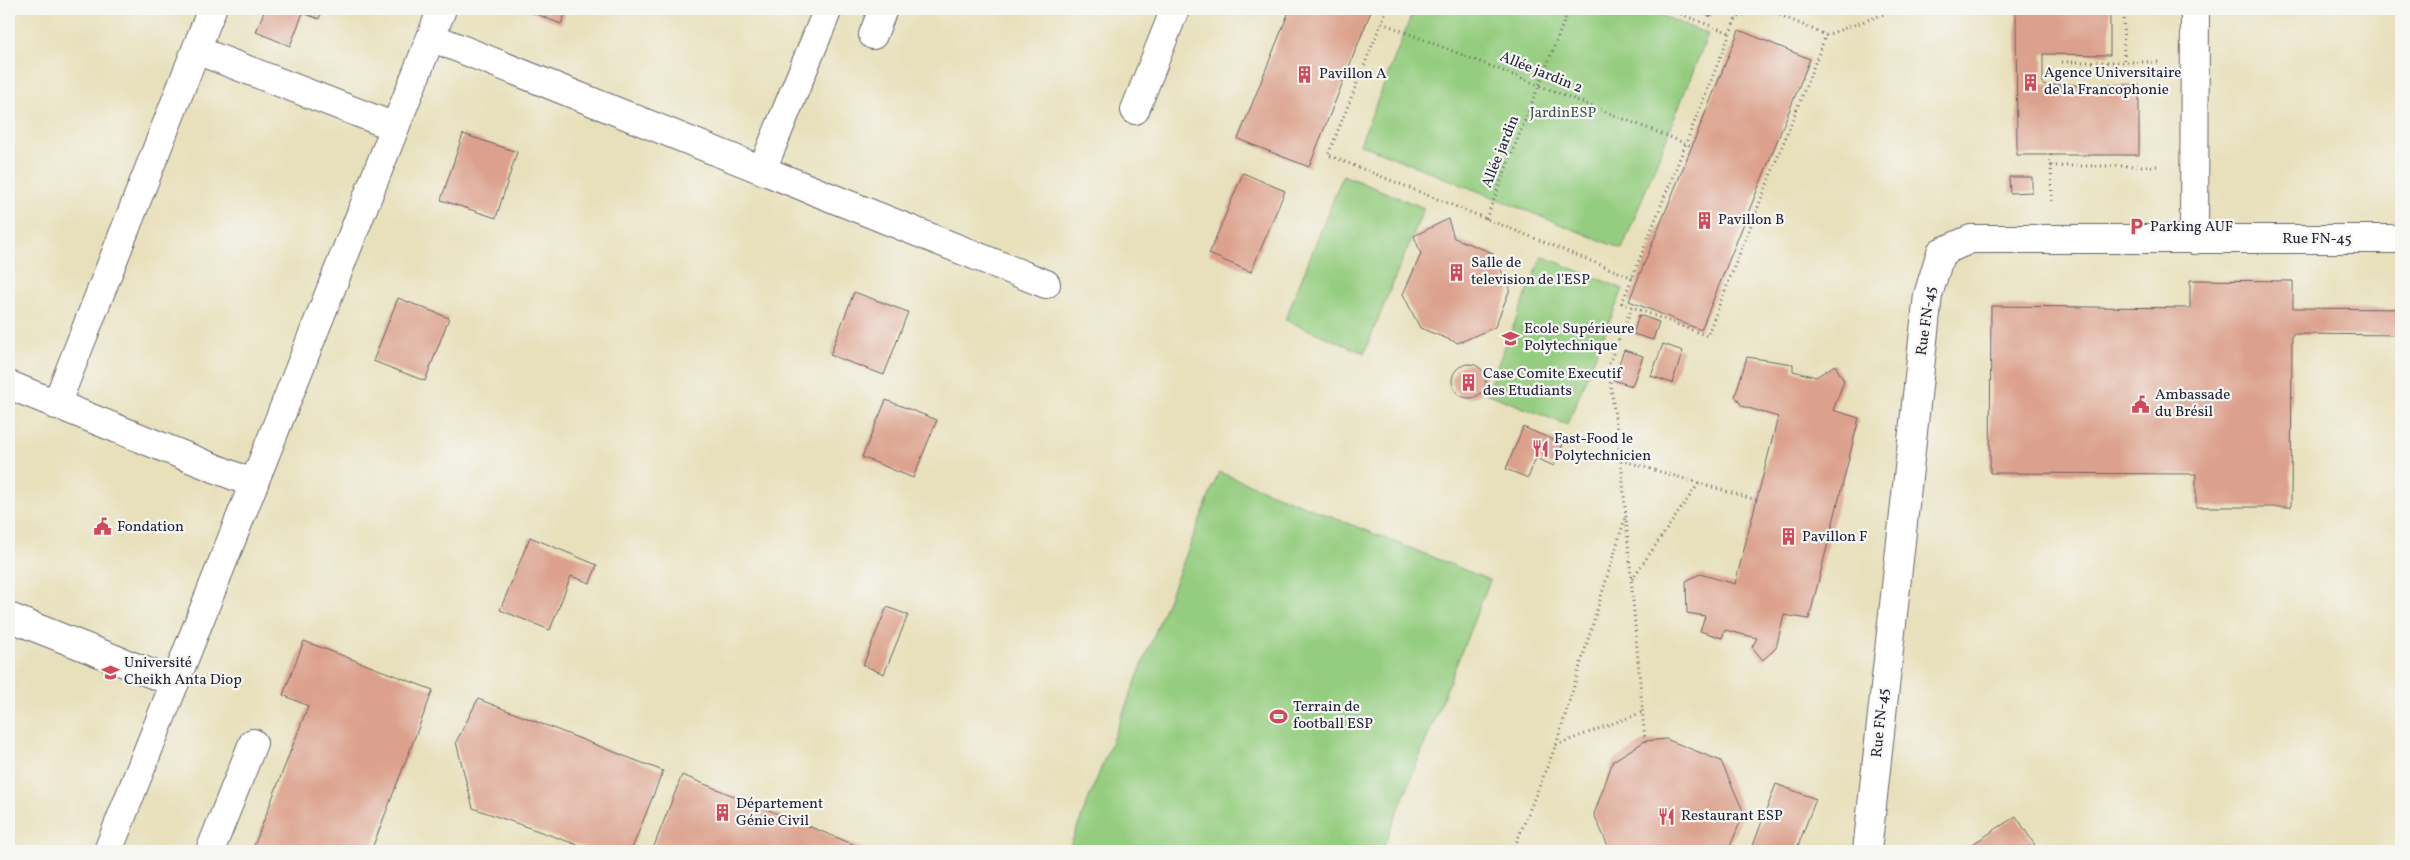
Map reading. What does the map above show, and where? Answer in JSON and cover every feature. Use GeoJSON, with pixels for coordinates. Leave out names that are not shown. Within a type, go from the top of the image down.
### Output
{"type":"FeatureCollection","features":[{"type":"Feature","properties":{"kind":"street"},"geometry":{"type":"LineString","coordinates":[[56,405],[212,9]]}},
{"type":"Feature","properties":{"kind":"street"},"geometry":{"type":"LineString","coordinates":[[108,851],[442,9]]}},
{"type":"Feature","properties":{"kind":"street"},"geometry":{"type":"LineString","coordinates":[[762,170],[828,9]]}},
{"type":"Feature","properties":{"kind":"street"},"geometry":{"type":"LineString","coordinates":[[873,34],[883,9]]}},
{"type":"Feature","properties":{"kind":"street"},"geometry":{"type":"LineString","coordinates":[[1135,110],[1175,9]]}},
{"type":"Feature","properties":{"kind":"street"},"geometry":{"type":"LineString","coordinates":[[2194,240],[2195,9]]}},
{"type":"Feature","properties":{"kind":"street"},"geometry":{"type":"LineString","coordinates":[[431,37],[1046,284]]}},
{"type":"Feature","properties":{"kind":"street"},"geometry":{"type":"LineString","coordinates":[[196,50],[395,127]]}},
{"type":"Feature","properties":{"kind":"street","name":"Rue FN-45"},"geometry":{"type":"LineString","coordinates":[[1867,851],[1928,295],[1941,252],[1971,239],[2401,239]]}},
{"type":"Feature","properties":{"kind":"street"},"geometry":{"type":"LineString","coordinates":[[9,386],[254,484]]}},
{"type":"Feature","properties":{"kind":"street"},"geometry":{"type":"LineString","coordinates":[[9,617],[175,682]]}},
{"type":"Feature","properties":{"kind":"street"},"geometry":{"type":"LineString","coordinates":[[210,851],[253,743]]}},
{"type":"Feature","properties":{"kind":"path"},"geometry":{"type":"LineString","coordinates":[[1388,9],[1328,155],[1632,278]]}},
{"type":"Feature","properties":{"kind":"path","name":"Allée jardin"},"geometry":{"type":"LineString","coordinates":[[1486,219],[1569,9]]}},
{"type":"Feature","properties":{"kind":"path"},"geometry":{"type":"LineString","coordinates":[[1667,9],[1730,34]]}},
{"type":"Feature","properties":{"kind":"path"},"geometry":{"type":"LineString","coordinates":[[1758,9],[1736,18],[1622,303],[1707,336],[1826,35]]}},
{"type":"Feature","properties":{"kind":"path"},"geometry":{"type":"LineString","coordinates":[[1766,9],[1826,35],[1898,9]]}},
{"type":"Feature","properties":{"kind":"path"},"geometry":{"type":"LineString","coordinates":[[2123,9],[2124,62]]}},
{"type":"Feature","properties":{"kind":"path","name":"Allée jardin 2"},"geometry":{"type":"LineString","coordinates":[[1382,23],[1540,84],[1692,146]]}},
{"type":"Feature","properties":{"kind":"path"},"geometry":{"type":"LineString","coordinates":[[2062,62],[2164,62],[2164,71]]}},
{"type":"Feature","properties":{"kind":"path"},"geometry":{"type":"LineString","coordinates":[[2051,154],[2055,240]]}},
{"type":"Feature","properties":{"kind":"path"},"geometry":{"type":"LineString","coordinates":[[2051,166],[2164,166]]}},
{"type":"Feature","properties":{"kind":"path"},"geometry":{"type":"LineString","coordinates":[[1632,307],[1608,366],[1621,460],[1645,741]]}},
{"type":"Feature","properties":{"kind":"path"},"geometry":{"type":"LineString","coordinates":[[1621,460],[1756,500]]}},
{"type":"Feature","properties":{"kind":"path"},"geometry":{"type":"LineString","coordinates":[[1631,580],[1699,483]]}},
{"type":"Feature","properties":{"kind":"path"},"geometry":{"type":"LineString","coordinates":[[1513,851],[1556,745],[1626,515]]}},
{"type":"Feature","properties":{"kind":"path"},"geometry":{"type":"LineString","coordinates":[[1556,745],[1643,712]]}},
{"type":"Feature","properties":{"kind":"green space","name":"JardinESP"},"geometry":{"type":"Polygon","coordinates":[[[1414,9],[1646,9],[1708,34],[1622,249],[1360,144],[1414,9]]]}},
{"type":"Feature","properties":{"kind":"green space"},"geometry":{"type":"Polygon","coordinates":[[[1343,175],[1424,208],[1364,353],[1285,320],[1343,175]]]}},
{"type":"Feature","properties":{"kind":"green space"},"geometry":{"type":"Polygon","coordinates":[[[1542,256],[1623,289],[1567,425],[1486,393],[1542,256]]]}},
{"type":"Feature","properties":{"kind":"green space","name":"Terrain de football ESP"},"geometry":{"type":"Polygon","coordinates":[[[1219,472],[1490,580],[1382,851],[1068,851],[1219,472]]]}},
{"type":"Feature","properties":{"kind":"building"},"geometry":{"type":"Polygon","coordinates":[[[265,9],[323,9],[319,19],[303,13],[290,46],[256,32],[265,9]]]}},
{"type":"Feature","properties":{"kind":"building"},"geometry":{"type":"Polygon","coordinates":[[[524,9],[567,9],[561,24],[524,9]]]}},
{"type":"Feature","properties":{"kind":"building","name":"Pavillon A"},"geometry":{"type":"Polygon","coordinates":[[[1290,9],[1372,9],[1309,167],[1238,139],[1290,9]]]}},
{"type":"Feature","properties":{"kind":"building"},"geometry":{"type":"Polygon","coordinates":[[[1692,9],[1715,9],[1711,17],[1692,9]]]}},
{"type":"Feature","properties":{"kind":"building","name":"Agence Universitaire de la Francophonie"},"geometry":{"type":"Polygon","coordinates":[[[2016,9],[2110,9],[2110,55],[2043,54],[2043,85],[2139,85],[2139,155],[2017,155],[2016,9]]]}},
{"type":"Feature","properties":{"kind":"building","name":"Pavillon B"},"geometry":{"type":"Polygon","coordinates":[[[1739,30],[1810,59],[1701,330],[1629,301],[1739,30]]]}},
{"type":"Feature","properties":{"kind":"building"},"geometry":{"type":"Polygon","coordinates":[[[463,134],[517,152],[496,218],[441,200],[463,134]]]}},
{"type":"Feature","properties":{"kind":"building"},"geometry":{"type":"Polygon","coordinates":[[[1243,173],[1285,191],[1251,272],[1209,254],[1243,173]]]}},
{"type":"Feature","properties":{"kind":"building"},"geometry":{"type":"Polygon","coordinates":[[[2009,177],[2032,177],[2032,192],[2010,193],[2009,177]]]}},
{"type":"Feature","properties":{"kind":"building","name":"Salle de television de l'ESP"},"geometry":{"type":"Polygon","coordinates":[[[1448,219],[1454,238],[1493,253],[1510,289],[1495,327],[1458,343],[1420,328],[1403,294],[1421,254],[1414,236],[1448,219]]]}},
{"type":"Feature","properties":{"kind":"building","name":"Ambassade du Brésil"},"geometry":{"type":"Polygon","coordinates":[[[2190,280],[2293,281],[2293,308],[2401,309],[2401,335],[2292,334],[2291,507],[2196,507],[2196,474],[1990,473],[1991,306],[2190,308],[2190,280]]]}},
{"type":"Feature","properties":{"kind":"building"},"geometry":{"type":"Polygon","coordinates":[[[854,292],[908,312],[884,375],[830,355],[854,292]]]}},
{"type":"Feature","properties":{"kind":"building"},"geometry":{"type":"Polygon","coordinates":[[[398,298],[449,318],[425,381],[373,361],[398,298]]]}},
{"type":"Feature","properties":{"kind":"building"},"geometry":{"type":"Polygon","coordinates":[[[1639,315],[1659,322],[1653,340],[1633,334],[1639,315]]]}},
{"type":"Feature","properties":{"kind":"building"},"geometry":{"type":"Polygon","coordinates":[[[1663,344],[1683,351],[1672,383],[1651,376],[1663,344]]]}},
{"type":"Feature","properties":{"kind":"building"},"geometry":{"type":"Polygon","coordinates":[[[1624,350],[1643,356],[1632,386],[1613,380],[1624,350]]]}},
{"type":"Feature","properties":{"kind":"building","name":"Pavillon F"},"geometry":{"type":"Polygon","coordinates":[[[1747,357],[1793,364],[1793,371],[1816,377],[1835,365],[1844,381],[1833,410],[1859,418],[1809,619],[1784,615],[1776,648],[1763,660],[1752,647],[1757,638],[1725,630],[1722,638],[1700,631],[1705,616],[1687,613],[1686,581],[1700,574],[1735,584],[1778,417],[1742,406],[1735,396],[1747,357]]]}},
{"type":"Feature","properties":{"kind":"building","name":"Case Comite Executif des Etudiants"},"geometry":{"type":"Polygon","coordinates":[[[1469,364],[1481,369],[1486,381],[1481,393],[1469,398],[1457,393],[1452,381],[1457,369],[1469,364]]]}},
{"type":"Feature","properties":{"kind":"building"},"geometry":{"type":"Polygon","coordinates":[[[886,400],[937,420],[913,478],[862,457],[886,400]]]}},
{"type":"Feature","properties":{"kind":"building"},"geometry":{"type":"Polygon","coordinates":[[[1523,427],[1563,444],[1554,466],[1536,458],[1528,478],[1506,469],[1523,427]]]}},
{"type":"Feature","properties":{"kind":"building"},"geometry":{"type":"Polygon","coordinates":[[[530,537],[597,565],[590,583],[571,576],[550,630],[500,610],[530,537]]]}},
{"type":"Feature","properties":{"kind":"building"},"geometry":{"type":"Polygon","coordinates":[[[887,607],[908,615],[884,674],[863,665],[887,607]]]}},
{"type":"Feature","properties":{"kind":"building"},"geometry":{"type":"Polygon","coordinates":[[[304,641],[433,690],[371,851],[252,851],[308,706],[283,695],[304,641]]]}},
{"type":"Feature","properties":{"kind":"building"},"geometry":{"type":"Polygon","coordinates":[[[478,699],[663,771],[631,851],[595,851],[473,808],[456,742],[478,699]]]}},
{"type":"Feature","properties":{"kind":"building"},"geometry":{"type":"Polygon","coordinates":[[[1666,739],[1721,761],[1744,813],[1728,851],[1610,851],[1594,814],[1613,761],[1645,741],[1666,739]]]}},
{"type":"Feature","properties":{"kind":"building","name":"Département Génie Civil"},"geometry":{"type":"Polygon","coordinates":[[[682,775],[870,851],[652,851],[682,775]]]}},
{"type":"Feature","properties":{"kind":"building"},"geometry":{"type":"Polygon","coordinates":[[[1776,784],[1816,799],[1796,851],[1751,851],[1776,784]]]}},
{"type":"Feature","properties":{"kind":"building"},"geometry":{"type":"Polygon","coordinates":[[[2016,816],[2038,850],[1962,851],[2016,816]]]}},
{"type":"Feature","properties":{"kind":"place","name":"Pavillon A"},"geometry":{"type":"Point","coordinates":[1305,74]}},
{"type":"Feature","properties":{"kind":"place","name":"Agence Universitaire de la Francophonie"},"geometry":{"type":"Point","coordinates":[2030,82]}},
{"type":"Feature","properties":{"kind":"place","name":"Pavillon B"},"geometry":{"type":"Point","coordinates":[1704,220]}},
{"type":"Feature","properties":{"kind":"place","name":"Parking AUF"},"geometry":{"type":"Point","coordinates":[2136,227]}},
{"type":"Feature","properties":{"kind":"place","name":"Salle de television de l'ESP"},"geometry":{"type":"Point","coordinates":[1457,272]}},
{"type":"Feature","properties":{"kind":"place","name":"Ecole Supérieure Polytechnique"},"geometry":{"type":"Point","coordinates":[1510,338]}},
{"type":"Feature","properties":{"kind":"place","name":"Case Comite Executif des Etudiants"},"geometry":{"type":"Point","coordinates":[1469,383]}},
{"type":"Feature","properties":{"kind":"place","name":"Ambassade du Brésil"},"geometry":{"type":"Point","coordinates":[2141,404]}},
{"type":"Feature","properties":{"kind":"place","name":"Fast-Food le Polytechnicien"},"geometry":{"type":"Point","coordinates":[1540,448]}},
{"type":"Feature","properties":{"kind":"place","name":"Fondation"},"geometry":{"type":"Point","coordinates":[103,527]}},
{"type":"Feature","properties":{"kind":"place","name":"Pavillon F"},"geometry":{"type":"Point","coordinates":[1788,537]}},
{"type":"Feature","properties":{"kind":"place","name":"Université Cheikh Anta Diop"},"geometry":{"type":"Point","coordinates":[110,672]}},
{"type":"Feature","properties":{"kind":"place","name":"Terrain de football ESP"},"geometry":{"type":"Point","coordinates":[1279,716]}},
{"type":"Feature","properties":{"kind":"place","name":"Département Génie Civil"},"geometry":{"type":"Point","coordinates":[722,813]}},
{"type":"Feature","properties":{"kind":"place","name":"Restaurant ESP"},"geometry":{"type":"Point","coordinates":[1667,816]}}]}
